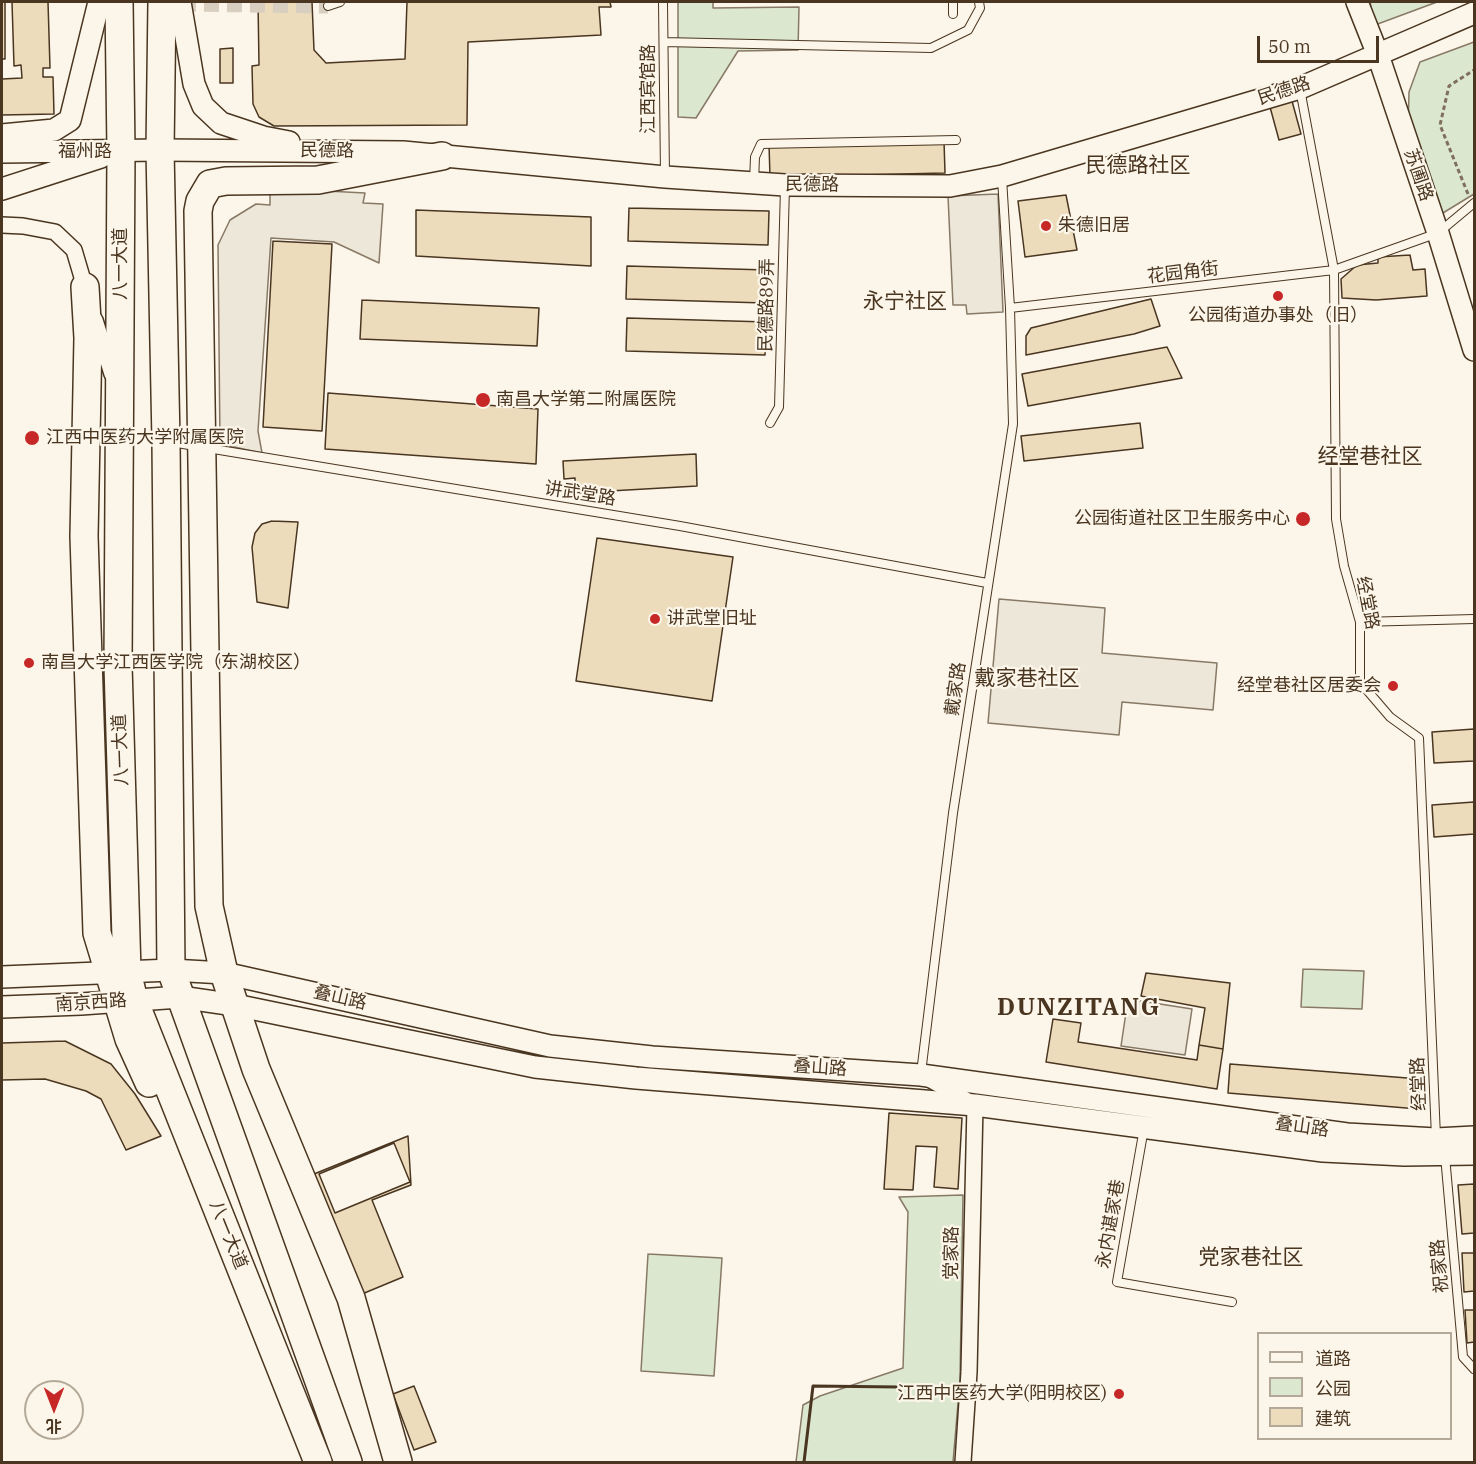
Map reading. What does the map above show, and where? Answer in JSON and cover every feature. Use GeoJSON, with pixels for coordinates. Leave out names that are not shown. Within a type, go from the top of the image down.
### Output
{"type":"FeatureCollection","features":[{"type":"Feature","properties":{"kind":"highway","name":"八一大道"},"geometry":{"type":"LineString","coordinates":[[119,2],[121,151],[118,973],[126,1001],[318,1462]]}},
{"type":"Feature","properties":{"kind":"highway","name":"八一大道"},"geometry":{"type":"LineString","coordinates":[[162,2],[160,150],[166,441],[171,970],[348,1462]]}},
{"type":"Feature","properties":{"kind":"highway"},"geometry":{"type":"LineString","coordinates":[[398,1462],[351,1298],[256,1069],[224,973],[209,906],[198,211],[200,201],[210,184],[318,180],[441,156]]}},
{"type":"Feature","properties":{"kind":"highway"},"geometry":{"type":"LineString","coordinates":[[85,287],[88,338],[84,536],[96,921],[97,933],[118,973]]}},
{"type":"Feature","properties":{"kind":"highway"},"geometry":{"type":"LineString","coordinates":[[126,1001],[129,1039],[237,1275],[280,1397],[298,1455],[297,1462]]}},
{"type":"Feature","properties":{"kind":"main road"},"geometry":{"type":"LineString","coordinates":[[2,135],[54,130],[70,120],[99,2]]}},
{"type":"Feature","properties":{"kind":"main road"},"geometry":{"type":"LineString","coordinates":[[180,2],[194,84],[203,106],[209,112],[221,123],[255,134],[336,152]]}},
{"type":"Feature","properties":{"kind":"main road","name":"苏圃路"},"geometry":{"type":"LineString","coordinates":[[1357,2],[1378,55],[1438,233],[1474,350]]}},
{"type":"Feature","properties":{"kind":"main road","name":"民德路"},"geometry":{"type":"LineString","coordinates":[[121,151],[403,152],[785,186],[950,186],[1002,176],[1300,88],[1474,13]]}},
{"type":"Feature","properties":{"kind":"main road","name":"福州路"},"geometry":{"type":"LineString","coordinates":[[2,152],[121,151]]}},
{"type":"Feature","properties":{"kind":"main road","name":"福州路"},"geometry":{"type":"LineString","coordinates":[[2,189],[121,151]]}},
{"type":"Feature","properties":{"kind":"main road","name":"南京西路"},"geometry":{"type":"LineString","coordinates":[[2,978],[171,970]]}},
{"type":"Feature","properties":{"kind":"main road","name":"叠山路"},"geometry":{"type":"LineString","coordinates":[[171,970],[224,973],[550,1046],[652,1057],[921,1075],[1441,1147],[1474,1154]]}},
{"type":"Feature","properties":{"kind":"main road","name":"南京西路"},"geometry":{"type":"LineString","coordinates":[[2,1007],[180,997]]}},
{"type":"Feature","properties":{"kind":"main road","name":"叠山路"},"geometry":{"type":"LineString","coordinates":[[180,997],[235,1005],[535,1067],[636,1078],[975,1105],[1323,1151],[1404,1155],[1474,1137]]}},
{"type":"Feature","properties":{"kind":"street"},"geometry":{"type":"LineString","coordinates":[[2,225],[55,232],[74,250],[120,401]]}},
{"type":"Feature","properties":{"kind":"street"},"geometry":{"type":"LineString","coordinates":[[921,1075],[975,1105]]}},
{"type":"Feature","properties":{"kind":"street","name":"党家路"},"geometry":{"type":"LineString","coordinates":[[963,1462],[969,1372],[975,1105]]}},
{"type":"Feature","properties":{"kind":"lane"},"geometry":{"type":"LineString","coordinates":[[328,6],[340,2]]}},
{"type":"Feature","properties":{"kind":"lane","name":"江西宾馆路"},"geometry":{"type":"LineString","coordinates":[[663,2],[665,177]]}},
{"type":"Feature","properties":{"kind":"lane"},"geometry":{"type":"LineString","coordinates":[[953,2],[953,14]]}},
{"type":"Feature","properties":{"kind":"lane"},"geometry":{"type":"LineString","coordinates":[[664,42],[931,48],[968,30],[980,8],[979,2]]}},
{"type":"Feature","properties":{"kind":"lane","name":"经堂路"},"geometry":{"type":"LineString","coordinates":[[1300,88],[1334,270],[1336,519],[1344,566],[1360,622],[1360,682],[1390,717],[1419,738],[1441,1147]]}},
{"type":"Feature","properties":{"kind":"lane"},"geometry":{"type":"LineString","coordinates":[[754,183],[755,157],[761,144],[956,140]]}},
{"type":"Feature","properties":{"kind":"lane"},"geometry":{"type":"LineString","coordinates":[[1002,176],[1010,309]]}},
{"type":"Feature","properties":{"kind":"lane","name":"民德路89弄"},"geometry":{"type":"LineString","coordinates":[[770,423],[779,407],[785,186]]}},
{"type":"Feature","properties":{"kind":"lane","name":"花园角街"},"geometry":{"type":"LineString","coordinates":[[1010,309],[1334,270],[1438,233],[1473,205]]}},
{"type":"Feature","properties":{"kind":"lane","name":"戴家路"},"geometry":{"type":"LineString","coordinates":[[921,1075],[953,813],[1013,424],[1010,309]]}},
{"type":"Feature","properties":{"kind":"lane","name":"讲武堂路"},"geometry":{"type":"LineString","coordinates":[[166,441],[680,526],[987,583]]}},
{"type":"Feature","properties":{"kind":"lane"},"geometry":{"type":"LineString","coordinates":[[1360,622],[1474,619]]}},
{"type":"Feature","properties":{"kind":"lane","name":"永内谌家巷"},"geometry":{"type":"LineString","coordinates":[[1144,1127],[1116,1282],[1232,1302]]}},
{"type":"Feature","properties":{"kind":"lane","name":"祝家路"},"geometry":{"type":"LineString","coordinates":[[1441,1147],[1463,1357],[1474,1369]]}},
{"type":"Feature","properties":{"kind":"path"},"geometry":{"type":"LineString","coordinates":[[1473,205],[1440,125],[1449,86],[1474,70]]}},
{"type":"Feature","properties":{"kind":"green space"},"geometry":{"type":"Polygon","coordinates":[[[678,2],[713,2],[713,8],[799,7],[798,50],[738,51],[696,118],[678,117],[678,2]]]}},
{"type":"Feature","properties":{"kind":"green space"},"geometry":{"type":"Polygon","coordinates":[[[1370,2],[1437,2],[1375,25],[1370,2]]]}},
{"type":"Feature","properties":{"kind":"green space"},"geometry":{"type":"Polygon","coordinates":[[[1474,42],[1474,194],[1438,216],[1408,131],[1409,92],[1420,62],[1474,42]]]}},
{"type":"Feature","properties":{"kind":"green space"},"geometry":{"type":"Polygon","coordinates":[[[1303,969],[1364,971],[1362,1009],[1301,1007],[1303,969]]]}},
{"type":"Feature","properties":{"kind":"green space"},"geometry":{"type":"Polygon","coordinates":[[[963,1195],[960,1380],[953,1462],[796,1462],[803,1405],[820,1396],[903,1368],[908,1212],[899,1197],[963,1195]]]}},
{"type":"Feature","properties":{"kind":"green space"},"geometry":{"type":"Polygon","coordinates":[[[648,1254],[722,1258],[714,1376],[641,1371],[648,1254]]]}},
{"type":"Feature","properties":{"kind":"shaded area"},"geometry":{"type":"Polygon","coordinates":[[[270,188],[365,193],[363,203],[383,204],[379,263],[334,242],[271,238],[258,431],[262,453],[220,444],[218,245],[230,220],[256,204],[270,205],[270,188]]]}},
{"type":"Feature","properties":{"kind":"shaded area"},"geometry":{"type":"Polygon","coordinates":[[[998,194],[1003,312],[967,314],[966,305],[953,305],[948,196],[998,194]]]}},
{"type":"Feature","properties":{"kind":"shaded area"},"geometry":{"type":"Polygon","coordinates":[[[999,599],[1105,608],[1102,653],[1217,663],[1213,710],[1122,702],[1119,735],[988,723],[999,599]]]}},
{"type":"Feature","properties":{"kind":"shaded area"},"geometry":{"type":"Polygon","coordinates":[[[1128,999],[1192,1009],[1185,1055],[1121,1046],[1128,999]]]}},
{"type":"Feature","properties":{"kind":"building"},"geometry":{"type":"Polygon","coordinates":[[[2,2],[5,2],[5,59],[2,59],[2,2]]]}},
{"type":"Feature","properties":{"kind":"building"},"geometry":{"type":"Polygon","coordinates":[[[12,2],[48,2],[50,68],[43,68],[43,77],[53,77],[54,114],[2,115],[2,79],[22,78],[21,65],[14,66],[12,2]]]}},
{"type":"Feature","properties":{"kind":"building"},"geometry":{"type":"Polygon","coordinates":[[[258,2],[312,2],[314,50],[326,63],[405,59],[407,2],[610,2],[611,7],[599,7],[601,35],[468,42],[467,125],[274,126],[259,117],[253,104],[252,66],[259,65],[258,2]]]}},
{"type":"Feature","properties":{"kind":"building"},"geometry":{"type":"Polygon","coordinates":[[[233,48],[233,83],[220,83],[220,49],[233,48]]]}},
{"type":"Feature","properties":{"kind":"building"},"geometry":{"type":"Polygon","coordinates":[[[1292,101],[1301,134],[1279,140],[1270,107],[1292,101]]]}},
{"type":"Feature","properties":{"kind":"building"},"geometry":{"type":"Polygon","coordinates":[[[944,141],[945,173],[770,177],[769,144],[944,141]]]}},
{"type":"Feature","properties":{"kind":"building","name":"朱德旧居"},"geometry":{"type":"Polygon","coordinates":[[[1066,195],[1077,250],[1025,257],[1018,201],[1066,195]]]}},
{"type":"Feature","properties":{"kind":"building"},"geometry":{"type":"Polygon","coordinates":[[[629,208],[769,211],[768,245],[628,241],[629,208]]]}},
{"type":"Feature","properties":{"kind":"building"},"geometry":{"type":"Polygon","coordinates":[[[416,210],[591,217],[591,266],[416,256],[416,210]]]}},
{"type":"Feature","properties":{"kind":"building"},"geometry":{"type":"Polygon","coordinates":[[[273,241],[332,244],[322,431],[263,427],[273,241]]]}},
{"type":"Feature","properties":{"kind":"building"},"geometry":{"type":"Polygon","coordinates":[[[1410,255],[1413,270],[1425,269],[1427,296],[1376,300],[1342,298],[1341,279],[1357,265],[1378,263],[1378,257],[1410,255]]]}},
{"type":"Feature","properties":{"kind":"building"},"geometry":{"type":"Polygon","coordinates":[[[627,266],[767,270],[765,303],[626,299],[627,266]]]}},
{"type":"Feature","properties":{"kind":"building"},"geometry":{"type":"Polygon","coordinates":[[[1151,299],[1160,326],[1134,334],[1026,355],[1026,336],[1031,328],[1151,299]]]}},
{"type":"Feature","properties":{"kind":"building"},"geometry":{"type":"Polygon","coordinates":[[[362,300],[539,308],[537,346],[360,339],[362,300]]]}},
{"type":"Feature","properties":{"kind":"building"},"geometry":{"type":"Polygon","coordinates":[[[627,318],[767,322],[765,355],[626,351],[627,318]]]}},
{"type":"Feature","properties":{"kind":"building"},"geometry":{"type":"Polygon","coordinates":[[[1167,347],[1182,378],[1028,406],[1022,374],[1167,347]]]}},
{"type":"Feature","properties":{"kind":"building"},"geometry":{"type":"Polygon","coordinates":[[[328,393],[538,409],[536,464],[325,449],[328,393]]]}},
{"type":"Feature","properties":{"kind":"building"},"geometry":{"type":"Polygon","coordinates":[[[1140,423],[1143,448],[1024,461],[1021,436],[1140,423]]]}},
{"type":"Feature","properties":{"kind":"building"},"geometry":{"type":"Polygon","coordinates":[[[696,454],[697,486],[575,493],[575,478],[564,479],[563,461],[696,454]]]}},
{"type":"Feature","properties":{"kind":"building"},"geometry":{"type":"Polygon","coordinates":[[[272,521],[298,522],[288,608],[257,602],[252,547],[255,533],[262,524],[272,521]]]}},
{"type":"Feature","properties":{"kind":"building","name":"讲武堂旧址"},"geometry":{"type":"Polygon","coordinates":[[[597,538],[733,557],[712,701],[576,681],[597,538]]]}},
{"type":"Feature","properties":{"kind":"building"},"geometry":{"type":"Polygon","coordinates":[[[1474,729],[1474,761],[1434,763],[1432,732],[1474,729]]]}},
{"type":"Feature","properties":{"kind":"building"},"geometry":{"type":"Polygon","coordinates":[[[1474,802],[1474,834],[1434,837],[1432,805],[1474,802]]]}},
{"type":"Feature","properties":{"kind":"building"},"geometry":{"type":"Polygon","coordinates":[[[1146,973],[1230,983],[1223,1049],[1199,1045],[1205,1008],[1141,996],[1146,973]]]}},
{"type":"Feature","properties":{"kind":"building"},"geometry":{"type":"Polygon","coordinates":[[[1053,1019],[1081,1023],[1078,1042],[1197,1060],[1199,1045],[1223,1049],[1217,1089],[1046,1062],[1053,1019]]]}},
{"type":"Feature","properties":{"kind":"building"},"geometry":{"type":"Polygon","coordinates":[[[65,1041],[111,1064],[135,1094],[161,1136],[126,1150],[101,1099],[86,1091],[45,1079],[2,1080],[2,1043],[65,1041]]]}},
{"type":"Feature","properties":{"kind":"building"},"geometry":{"type":"Polygon","coordinates":[[[1230,1064],[1420,1079],[1418,1109],[1228,1093],[1230,1064]]]}},
{"type":"Feature","properties":{"kind":"building"},"geometry":{"type":"Polygon","coordinates":[[[889,1113],[962,1118],[958,1189],[934,1187],[937,1147],[916,1146],[913,1190],[884,1189],[889,1113]]]}},
{"type":"Feature","properties":{"kind":"building"},"geometry":{"type":"Polygon","coordinates":[[[408,1136],[411,1185],[372,1200],[403,1277],[362,1294],[314,1174],[408,1136]]]}},
{"type":"Feature","properties":{"kind":"building"},"geometry":{"type":"Polygon","coordinates":[[[394,1143],[410,1182],[335,1213],[319,1174],[394,1143]]]}},
{"type":"Feature","properties":{"kind":"building"},"geometry":{"type":"Polygon","coordinates":[[[1474,1184],[1474,1233],[1462,1234],[1458,1185],[1474,1184]]]}},
{"type":"Feature","properties":{"kind":"building"},"geometry":{"type":"Polygon","coordinates":[[[1462,1253],[1474,1253],[1474,1291],[1464,1292],[1462,1253]]]}},
{"type":"Feature","properties":{"kind":"building"},"geometry":{"type":"Polygon","coordinates":[[[1465,1310],[1474,1310],[1474,1342],[1467,1343],[1465,1310]]]}},
{"type":"Feature","properties":{"kind":"building"},"geometry":{"type":"Polygon","coordinates":[[[414,1386],[436,1442],[414,1450],[393,1394],[414,1386]]]}},
{"type":"Feature","properties":{"kind":"tunnel"},"geometry":{"type":"LineString","coordinates":[[181,4],[328,6]]}},
{"type":"Feature","properties":{"kind":"wall"},"geometry":{"type":"LineString","coordinates":[[804,1462],[813,1386],[899,1387]]}},
{"type":"Feature","properties":{"kind":"place","name":"朱德旧居"},"geometry":{"type":"Point","coordinates":[1046,226]}},
{"type":"Feature","properties":{"kind":"place","name":"公园街道办事处（旧）"},"geometry":{"type":"Point","coordinates":[1278,296]}},
{"type":"Feature","properties":{"kind":"place","name":"南昌大学第二附属医院"},"geometry":{"type":"Point","coordinates":[483,400]}},
{"type":"Feature","properties":{"kind":"place","name":"江西中医药大学附属医院"},"geometry":{"type":"Point","coordinates":[32,438]}},
{"type":"Feature","properties":{"kind":"place","name":"公园街道社区卫生服务中心"},"geometry":{"type":"Point","coordinates":[1303,519]}},
{"type":"Feature","properties":{"kind":"place","name":"讲武堂旧址"},"geometry":{"type":"Point","coordinates":[655,619]}},
{"type":"Feature","properties":{"kind":"place","name":"南昌大学江西医学院（东湖校区）"},"geometry":{"type":"Point","coordinates":[29,663]}},
{"type":"Feature","properties":{"kind":"place","name":"经堂巷社区居委会"},"geometry":{"type":"Point","coordinates":[1393,686]}},
{"type":"Feature","properties":{"kind":"place","name":"江西中医药大学(阳明校区)"},"geometry":{"type":"Point","coordinates":[1119,1394]}},
{"type":"Feature","properties":{"kind":"district","name":"民德路社区"},"geometry":{"type":"Point","coordinates":[1138,166]}},
{"type":"Feature","properties":{"kind":"district","name":"永宁社区"},"geometry":{"type":"Point","coordinates":[905,302]}},
{"type":"Feature","properties":{"kind":"district","name":"经堂巷社区"},"geometry":{"type":"Point","coordinates":[1370,457]}},
{"type":"Feature","properties":{"kind":"district","name":"戴家巷社区"},"geometry":{"type":"Point","coordinates":[1027,679]}},
{"type":"Feature","properties":{"kind":"district","name":"DUNZITANG"},"geometry":{"type":"Point","coordinates":[1079,1008]}},
{"type":"Feature","properties":{"kind":"district","name":"党家巷社区"},"geometry":{"type":"Point","coordinates":[1251,1258]}}]}
